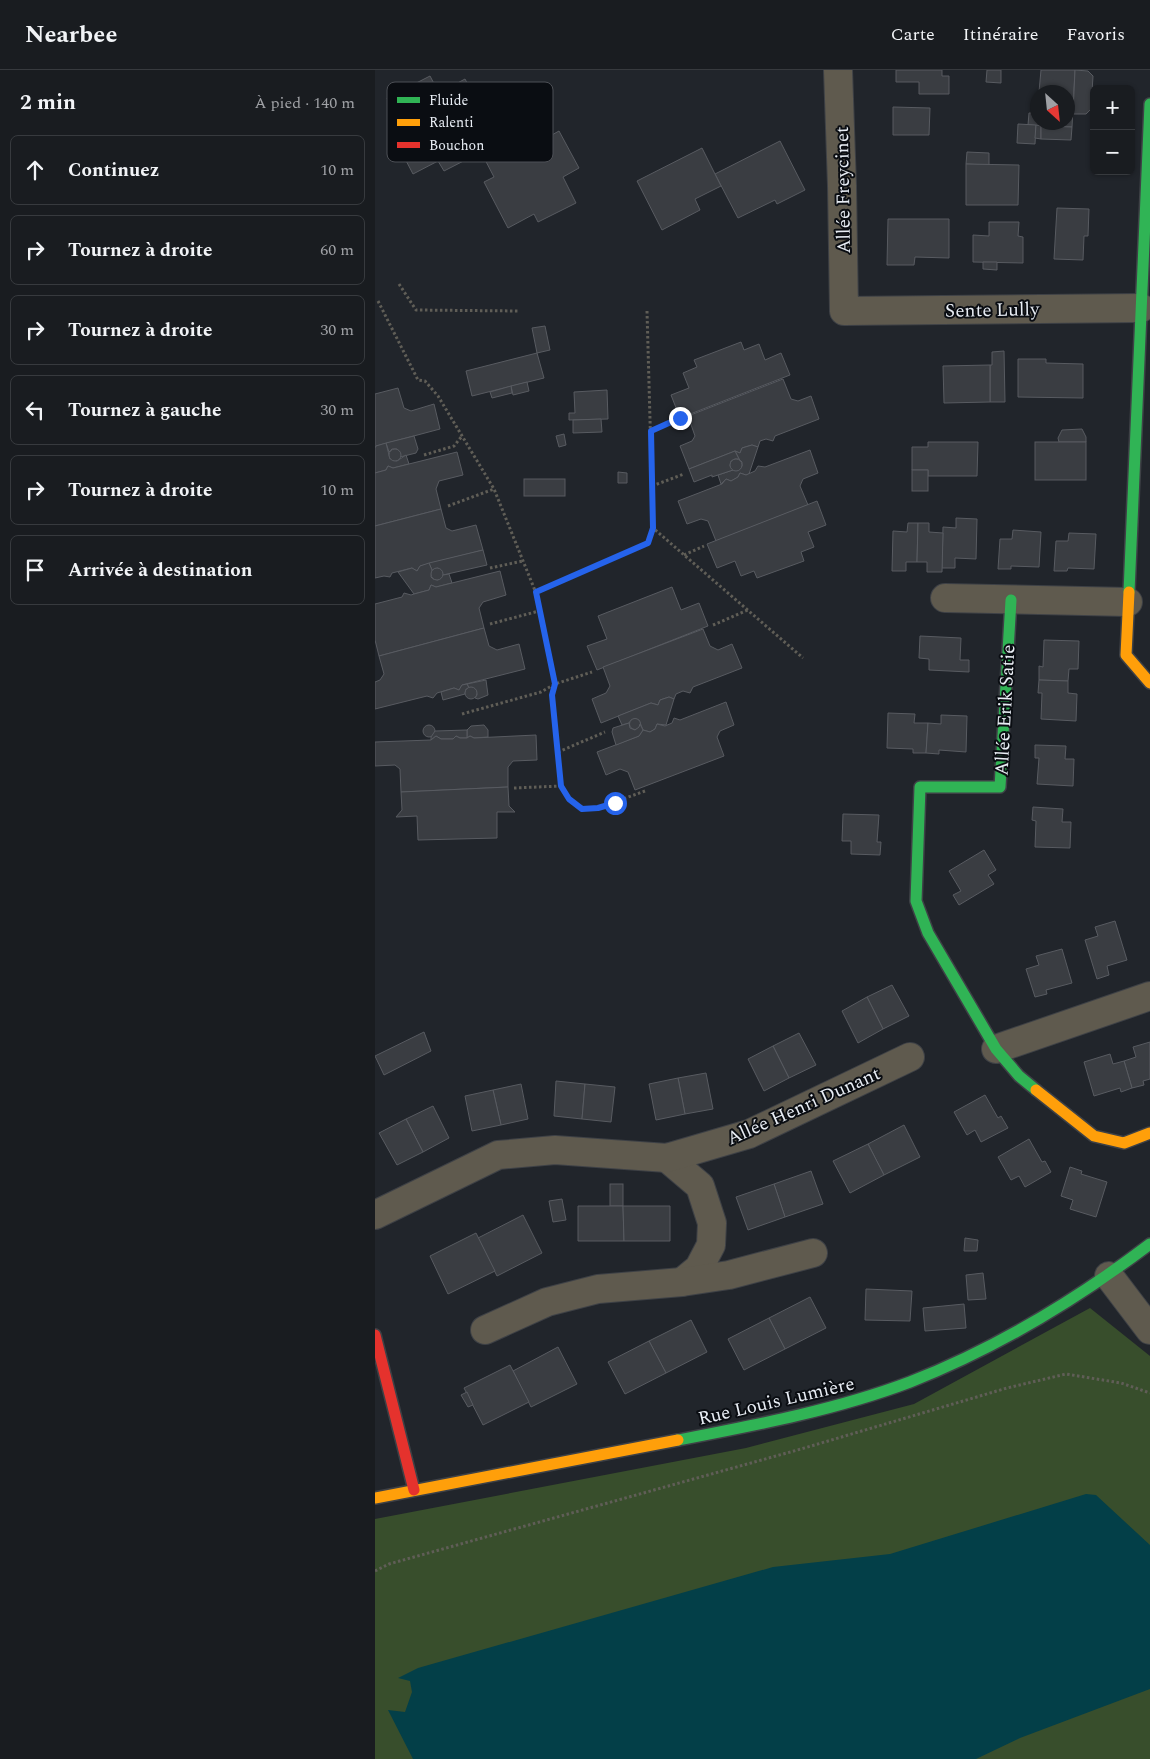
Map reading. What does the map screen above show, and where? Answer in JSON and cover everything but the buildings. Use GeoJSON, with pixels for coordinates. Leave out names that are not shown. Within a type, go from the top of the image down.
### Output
{"type":"FeatureCollection","features":[{"type":"Feature","properties":{"kind":"street","name":"Allée Freycinet"},"geometry":{"type":"LineString","coordinates":[[838,70],[844,311]]}},
{"type":"Feature","properties":{"kind":"street"},"geometry":{"type":"LineString","coordinates":[[1150,104],[1144,298],[1126,655],[1150,683]]}},
{"type":"Feature","properties":{"kind":"street","name":"Sente Lully"},"geometry":{"type":"LineString","coordinates":[[844,311],[1144,298]]}},
{"type":"Feature","properties":{"kind":"street"},"geometry":{"type":"LineString","coordinates":[[945,598],[1128,602]]}},
{"type":"Feature","properties":{"kind":"street","name":"Allée Erik Satie"},"geometry":{"type":"LineString","coordinates":[[1011,600],[1000,787],[919,787],[916,901],[928,933],[996,1049],[1019,1076],[1094,1136],[1124,1143],[1150,1133]]}},
{"type":"Feature","properties":{"kind":"street"},"geometry":{"type":"LineString","coordinates":[[996,1049],[1150,996]]}},
{"type":"Feature","properties":{"kind":"street","name":"Allée Henri Dunant"},"geometry":{"type":"LineString","coordinates":[[375,1214],[498,1155],[555,1150],[667,1158],[749,1134],[910,1057]]}},
{"type":"Feature","properties":{"kind":"street"},"geometry":{"type":"LineString","coordinates":[[667,1158],[700,1186],[712,1223],[711,1246],[699,1268],[682,1282]]}},
{"type":"Feature","properties":{"kind":"street","name":"Rue Louis Lumière"},"geometry":{"type":"LineString","coordinates":[[375,1498],[750,1426],[818,1411],[878,1393],[943,1369],[1001,1342],[1058,1309],[1109,1276],[1150,1244]]}},
{"type":"Feature","properties":{"kind":"street"},"geometry":{"type":"LineString","coordinates":[[485,1330],[547,1302],[598,1289],[682,1282],[729,1275],[813,1253]]}},
{"type":"Feature","properties":{"kind":"street"},"geometry":{"type":"LineString","coordinates":[[1109,1276],[1150,1330]]}},
{"type":"Feature","properties":{"kind":"street"},"geometry":{"type":"LineString","coordinates":[[375,1334],[414,1490]]}},
{"type":"Feature","properties":{"kind":"path"},"geometry":{"type":"LineString","coordinates":[[399,284],[416,310],[519,311]]}},
{"type":"Feature","properties":{"kind":"path"},"geometry":{"type":"LineString","coordinates":[[377,301],[418,380],[425,381],[438,396],[494,489],[536,592],[555,684],[552,695],[561,786],[569,799],[582,809],[598,808],[645,790]]}},
{"type":"Feature","properties":{"kind":"path"},"geometry":{"type":"LineString","coordinates":[[536,592],[648,543],[653,528],[647,311]]}},
{"type":"Feature","properties":{"kind":"path"},"geometry":{"type":"LineString","coordinates":[[651,431],[680,418]]}},
{"type":"Feature","properties":{"kind":"path"},"geometry":{"type":"LineString","coordinates":[[424,455],[454,446],[462,436]]}},
{"type":"Feature","properties":{"kind":"path"},"geometry":{"type":"LineString","coordinates":[[652,486],[684,474]]}},
{"type":"Feature","properties":{"kind":"path"},"geometry":{"type":"LineString","coordinates":[[448,506],[494,489]]}},
{"type":"Feature","properties":{"kind":"path"},"geometry":{"type":"LineString","coordinates":[[653,528],[803,658]]}},
{"type":"Feature","properties":{"kind":"path"},"geometry":{"type":"LineString","coordinates":[[684,555],[704,546]]}},
{"type":"Feature","properties":{"kind":"path"},"geometry":{"type":"LineString","coordinates":[[490,568],[523,561]]}},
{"type":"Feature","properties":{"kind":"path"},"geometry":{"type":"LineString","coordinates":[[490,624],[539,610]]}},
{"type":"Feature","properties":{"kind":"path"},"geometry":{"type":"LineString","coordinates":[[713,625],[748,610]]}},
{"type":"Feature","properties":{"kind":"path"},"geometry":{"type":"LineString","coordinates":[[462,714],[541,692],[555,684],[592,672]]}},
{"type":"Feature","properties":{"kind":"path"},"geometry":{"type":"LineString","coordinates":[[558,752],[605,732]]}},
{"type":"Feature","properties":{"kind":"path"},"geometry":{"type":"LineString","coordinates":[[514,788],[561,786]]}},
{"type":"Feature","properties":{"kind":"path"},"geometry":{"type":"LineString","coordinates":[[375,1571],[389,1564],[801,1449],[1007,1388],[1066,1374],[1121,1383],[1150,1392]]}},
{"type":"Feature","properties":{"kind":"green space"},"geometry":{"type":"Polygon","coordinates":[[[1090,1308],[1150,1356],[1150,1759],[375,1759],[375,1519],[746,1448],[914,1404],[1090,1308]]]}},
{"type":"Feature","properties":{"kind":"water"},"geometry":{"type":"Polygon","coordinates":[[[1086,1494],[1096,1495],[1150,1545],[1150,1689],[1020,1738],[976,1759],[413,1759],[388,1710],[405,1712],[412,1692],[410,1681],[398,1678],[418,1668],[773,1567],[890,1554],[1086,1494]]]}},
{"type":"Feature","properties":{"kind":"traffic: fast"},"geometry":{"type":"LineString","coordinates":[[1129,592],[1150,104]]}},
{"type":"Feature","properties":{"kind":"traffic: fast"},"geometry":{"type":"LineString","coordinates":[[1011,600],[1000,787],[920,787],[916,901],[928,933],[996,1049],[1019,1076],[1036,1090]]}},
{"type":"Feature","properties":{"kind":"traffic: fast"},"geometry":{"type":"LineString","coordinates":[[678,1440],[825,1409],[882,1392],[942,1369],[1035,1321],[1094,1284],[1150,1244]]}},
{"type":"Feature","properties":{"kind":"traffic: slow"},"geometry":{"type":"LineString","coordinates":[[1129,592],[1126,655],[1150,683]]}},
{"type":"Feature","properties":{"kind":"traffic: slow"},"geometry":{"type":"LineString","coordinates":[[1036,1090],[1094,1136],[1124,1143],[1150,1133]]}},
{"type":"Feature","properties":{"kind":"traffic: slow"},"geometry":{"type":"LineString","coordinates":[[375,1498],[678,1440]]}},
{"type":"Feature","properties":{"kind":"traffic: jam"},"geometry":{"type":"LineString","coordinates":[[375,1335],[414,1490]]}},
{"type":"Feature","properties":{"kind":"route"},"geometry":{"type":"LineString","coordinates":[[615,803],[598,808],[582,809],[569,799],[561,786],[552,695],[555,684],[536,592],[648,543],[653,528],[651,431],[680,418]]}}]}
